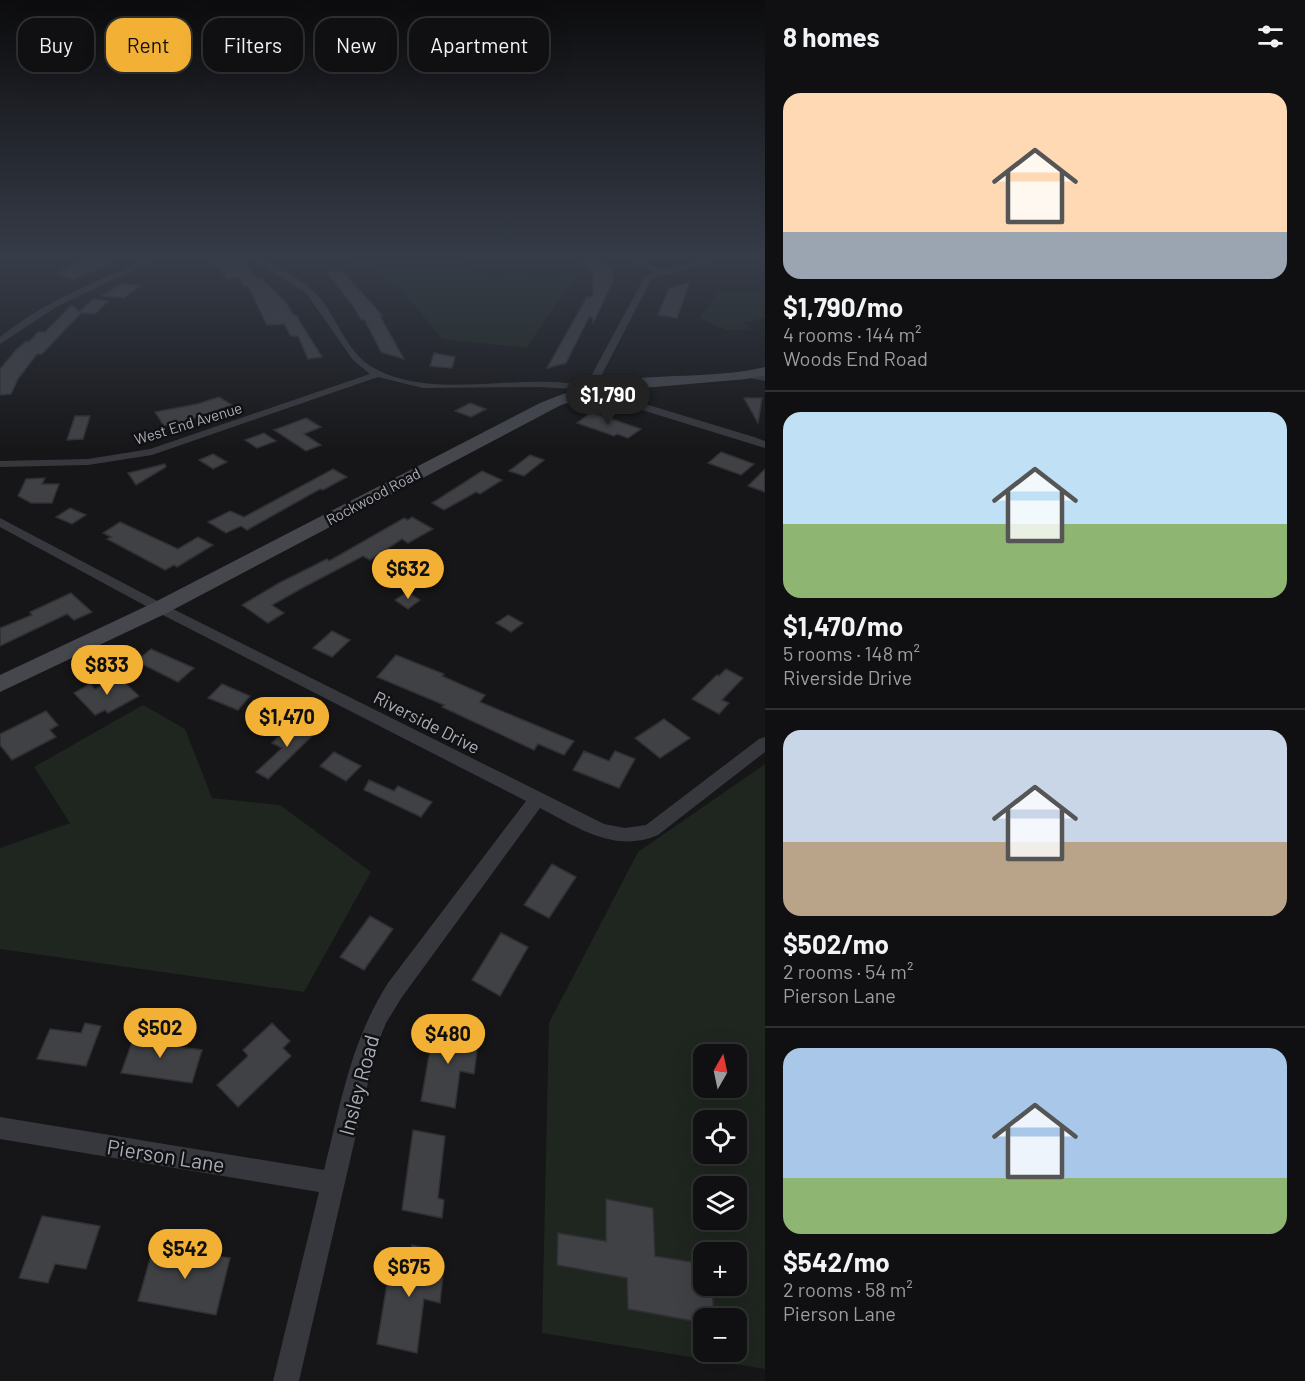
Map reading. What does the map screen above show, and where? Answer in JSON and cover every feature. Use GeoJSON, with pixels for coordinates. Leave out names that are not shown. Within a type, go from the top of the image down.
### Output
{"type":"FeatureCollection","features":[{"type":"Feature","properties":{"kind":"street"},"geometry":{"type":"LineString","coordinates":[[0,341],[26,322]]}},
{"type":"Feature","properties":{"kind":"street"},"geometry":{"type":"LineString","coordinates":[[331,322],[357,361],[378,374],[402,382],[430,385],[563,385],[594,390],[630,404],[765,445]]}},
{"type":"Feature","properties":{"kind":"street"},"geometry":{"type":"LineString","coordinates":[[594,390],[594,380],[624,322]]}},
{"type":"Feature","properties":{"kind":"street","name":"Rockwood Road"},"geometry":{"type":"LineString","coordinates":[[0,684],[160,608],[536,411],[567,397],[619,385],[756,376],[765,371]]}},
{"type":"Feature","properties":{"kind":"street","name":"West End Avenue"},"geometry":{"type":"LineString","coordinates":[[0,464],[88,462],[152,452],[378,374]]}},
{"type":"Feature","properties":{"kind":"street","name":"Riverside Drive"},"geometry":{"type":"LineString","coordinates":[[1,523],[160,608],[599,830],[615,835],[632,836],[648,832],[765,743]]}},
{"type":"Feature","properties":{"kind":"street","name":"Insley Road"},"geometry":{"type":"LineString","coordinates":[[286,1381],[365,1048],[378,1017],[395,990],[537,799]]}},
{"type":"Feature","properties":{"kind":"street","name":"Pierson Lane"},"geometry":{"type":"LineString","coordinates":[[0,1128],[333,1183]]}},
{"type":"Feature","properties":{"kind":"shaded area"},"geometry":{"type":"Polygon","coordinates":[[[428,322],[544,322],[526,348],[442,339],[428,322]]]}},
{"type":"Feature","properties":{"kind":"shaded area"},"geometry":{"type":"Polygon","coordinates":[[[709,322],[745,322],[743,323],[752,330],[726,330],[709,322]]]}},
{"type":"Feature","properties":{"kind":"shaded area"},"geometry":{"type":"Polygon","coordinates":[[[143,705],[185,729],[212,798],[280,805],[371,872],[304,992],[0,949],[0,848],[70,823],[34,767],[143,705]]]}},
{"type":"Feature","properties":{"kind":"shaded area"},"geometry":{"type":"Polygon","coordinates":[[[765,764],[765,1369],[722,1362],[747,1362],[747,1308],[693,1308],[693,1357],[542,1333],[549,1023],[638,852],[765,764]]]}},
{"type":"Feature","properties":{"kind":"building"},"geometry":{"type":"Polygon","coordinates":[[[55,322],[72,322],[42,354],[37,354],[18,379],[11,394],[0,395],[0,369],[25,342],[30,341],[38,332],[45,332],[55,322]]]}},
{"type":"Feature","properties":{"kind":"building"},"geometry":{"type":"Polygon","coordinates":[[[266,322],[301,322],[322,357],[308,359],[298,336],[291,336],[284,324],[267,325],[266,322]]]}},
{"type":"Feature","properties":{"kind":"building"},"geometry":{"type":"Polygon","coordinates":[[[366,322],[384,322],[404,359],[381,352],[366,322]]]}},
{"type":"Feature","properties":{"kind":"building"},"geometry":{"type":"Polygon","coordinates":[[[573,322],[586,322],[566,363],[547,368],[573,322]]]}},
{"type":"Feature","properties":{"kind":"building"},"geometry":{"type":"Polygon","coordinates":[[[434,353],[455,357],[452,368],[430,366],[434,353]]]}},
{"type":"Feature","properties":{"kind":"building"},"geometry":{"type":"Polygon","coordinates":[[[219,397],[232,405],[181,423],[164,426],[155,412],[197,404],[219,397]]]}},
{"type":"Feature","properties":{"kind":"building"},"geometry":{"type":"Polygon","coordinates":[[[744,398],[762,398],[758,423],[744,398]]]}},
{"type":"Feature","properties":{"kind":"building"},"geometry":{"type":"Polygon","coordinates":[[[470,403],[486,409],[471,417],[455,411],[470,403]]]}},
{"type":"Feature","properties":{"kind":"building"},"geometry":{"type":"Polygon","coordinates":[[[591,412],[641,429],[628,438],[617,434],[614,436],[577,423],[591,412]]]}},
{"type":"Feature","properties":{"kind":"building"},"geometry":{"type":"Polygon","coordinates":[[[75,416],[90,416],[83,439],[67,440],[75,416]]]}},
{"type":"Feature","properties":{"kind":"building"},"geometry":{"type":"Polygon","coordinates":[[[306,418],[321,427],[304,434],[321,445],[306,451],[274,430],[306,418]]]}},
{"type":"Feature","properties":{"kind":"building"},"geometry":{"type":"Polygon","coordinates":[[[264,433],[276,441],[257,448],[245,440],[264,433]]]}},
{"type":"Feature","properties":{"kind":"building"},"geometry":{"type":"Polygon","coordinates":[[[721,452],[754,464],[741,475],[708,463],[721,452]]]}},
{"type":"Feature","properties":{"kind":"building"},"geometry":{"type":"Polygon","coordinates":[[[213,454],[227,462],[213,469],[199,460],[213,454]]]}},
{"type":"Feature","properties":{"kind":"building"},"geometry":{"type":"Polygon","coordinates":[[[530,455],[544,460],[524,476],[509,471],[530,455]]]}},
{"type":"Feature","properties":{"kind":"building"},"geometry":{"type":"Polygon","coordinates":[[[165,464],[166,467],[136,485],[128,473],[165,464]]]}},
{"type":"Feature","properties":{"kind":"building"},"geometry":{"type":"Polygon","coordinates":[[[333,469],[347,477],[323,490],[320,489],[247,530],[241,526],[226,533],[208,522],[230,511],[244,517],[333,469]]]}},
{"type":"Feature","properties":{"kind":"building"},"geometry":{"type":"Polygon","coordinates":[[[765,469],[765,492],[748,486],[765,469]]]}},
{"type":"Feature","properties":{"kind":"building"},"geometry":{"type":"Polygon","coordinates":[[[482,471],[502,480],[480,494],[476,492],[444,510],[432,503],[482,471]]]}},
{"type":"Feature","properties":{"kind":"building"},"geometry":{"type":"Polygon","coordinates":[[[45,478],[42,484],[59,484],[52,503],[31,503],[18,496],[26,479],[45,478]]]}},
{"type":"Feature","properties":{"kind":"building"},"geometry":{"type":"Polygon","coordinates":[[[70,508],[86,515],[72,524],[56,517],[70,508]]]}},
{"type":"Feature","properties":{"kind":"building"},"geometry":{"type":"Polygon","coordinates":[[[412,517],[433,529],[408,543],[402,539],[370,560],[363,556],[272,605],[284,613],[268,623],[242,605],[279,583],[327,559],[329,561],[404,518],[408,520],[412,517]]]}},
{"type":"Feature","properties":{"kind":"building"},"geometry":{"type":"Polygon","coordinates":[[[120,522],[178,549],[198,537],[213,545],[177,567],[174,565],[165,570],[107,539],[111,537],[103,533],[120,522]]]}},
{"type":"Feature","properties":{"kind":"building"},"geometry":{"type":"Polygon","coordinates":[[[407,592],[420,600],[408,609],[395,600],[407,592]]]}},
{"type":"Feature","properties":{"kind":"building"},"geometry":{"type":"Polygon","coordinates":[[[71,593],[92,612],[74,620],[67,614],[0,646],[0,628],[32,615],[30,612],[71,593]]]}},
{"type":"Feature","properties":{"kind":"building"},"geometry":{"type":"Polygon","coordinates":[[[508,615],[523,623],[511,632],[496,623],[508,615]]]}},
{"type":"Feature","properties":{"kind":"building"},"geometry":{"type":"Polygon","coordinates":[[[332,631],[350,640],[332,657],[313,648],[332,631]]]}},
{"type":"Feature","properties":{"kind":"building"},"geometry":{"type":"Polygon","coordinates":[[[151,649],[194,668],[178,682],[136,661],[151,649]]]}},
{"type":"Feature","properties":{"kind":"building"},"geometry":{"type":"Polygon","coordinates":[[[396,655],[444,674],[442,676],[485,695],[480,702],[574,741],[564,755],[538,744],[534,750],[442,707],[444,705],[377,677],[396,655]]]}},
{"type":"Feature","properties":{"kind":"building"},"geometry":{"type":"Polygon","coordinates":[[[726,669],[743,678],[722,700],[729,703],[719,714],[692,699],[726,669]]]}},
{"type":"Feature","properties":{"kind":"building"},"geometry":{"type":"Polygon","coordinates":[[[119,677],[139,696],[108,713],[105,710],[95,715],[74,693],[90,684],[95,689],[119,677]]]}},
{"type":"Feature","properties":{"kind":"building"},"geometry":{"type":"Polygon","coordinates":[[[222,684],[250,696],[238,710],[208,698],[222,684]]]}},
{"type":"Feature","properties":{"kind":"building"},"geometry":{"type":"Polygon","coordinates":[[[46,711],[58,725],[50,730],[56,737],[12,760],[0,745],[0,734],[46,711]]]}},
{"type":"Feature","properties":{"kind":"building"},"geometry":{"type":"Polygon","coordinates":[[[664,719],[690,738],[660,758],[635,738],[664,719]]]}},
{"type":"Feature","properties":{"kind":"building"},"geometry":{"type":"Polygon","coordinates":[[[294,721],[316,732],[268,779],[256,772],[282,748],[272,743],[294,721]]]}},
{"type":"Feature","properties":{"kind":"building"},"geometry":{"type":"Polygon","coordinates":[[[584,751],[609,761],[615,751],[635,759],[619,788],[573,770],[584,751]]]}},
{"type":"Feature","properties":{"kind":"building"},"geometry":{"type":"Polygon","coordinates":[[[334,752],[361,766],[346,781],[320,766],[334,752]]]}},
{"type":"Feature","properties":{"kind":"building"},"geometry":{"type":"Polygon","coordinates":[[[369,780],[394,791],[398,786],[432,802],[421,817],[364,790],[369,780]]]}},
{"type":"Feature","properties":{"kind":"building"},"geometry":{"type":"Polygon","coordinates":[[[552,864],[576,877],[549,918],[524,905],[552,864]]]}},
{"type":"Feature","properties":{"kind":"building"},"geometry":{"type":"Polygon","coordinates":[[[370,916],[393,929],[364,970],[340,957],[370,916]]]}},
{"type":"Feature","properties":{"kind":"building"},"geometry":{"type":"Polygon","coordinates":[[[501,933],[528,947],[500,996],[472,980],[501,933]]]}},
{"type":"Feature","properties":{"kind":"building"},"geometry":{"type":"Polygon","coordinates":[[[85,1023],[101,1026],[86,1066],[37,1059],[50,1029],[81,1033],[85,1023]]]}},
{"type":"Feature","properties":{"kind":"building"},"geometry":{"type":"Polygon","coordinates":[[[272,1023],[290,1041],[283,1048],[291,1056],[238,1107],[217,1085],[248,1056],[243,1050],[272,1023]]]}},
{"type":"Feature","properties":{"kind":"building"},"geometry":{"type":"Polygon","coordinates":[[[434,1027],[479,1035],[474,1074],[460,1071],[455,1108],[421,1101],[434,1027]]]}},
{"type":"Feature","properties":{"kind":"building"},"geometry":{"type":"Polygon","coordinates":[[[137,1028],[160,1031],[156,1044],[202,1050],[192,1083],[121,1073],[137,1028]]]}},
{"type":"Feature","properties":{"kind":"building"},"geometry":{"type":"Polygon","coordinates":[[[413,1130],[445,1136],[438,1198],[444,1200],[442,1218],[402,1210],[413,1130]]]}},
{"type":"Feature","properties":{"kind":"building"},"geometry":{"type":"Polygon","coordinates":[[[606,1199],[653,1208],[655,1256],[693,1262],[693,1296],[713,1296],[713,1308],[693,1308],[693,1321],[628,1309],[627,1278],[557,1265],[558,1233],[606,1241],[606,1199]]]}},
{"type":"Feature","properties":{"kind":"building"},"geometry":{"type":"Polygon","coordinates":[[[42,1216],[100,1226],[86,1269],[55,1264],[48,1283],[19,1278],[42,1216]]]}},
{"type":"Feature","properties":{"kind":"building"},"geometry":{"type":"Polygon","coordinates":[[[154,1245],[230,1258],[216,1315],[138,1301],[154,1245]]]}},
{"type":"Feature","properties":{"kind":"building"},"geometry":{"type":"Polygon","coordinates":[[[412,1245],[430,1249],[428,1262],[444,1266],[440,1303],[424,1299],[417,1353],[377,1344],[392,1254],[410,1259],[412,1245]]]}}]}
